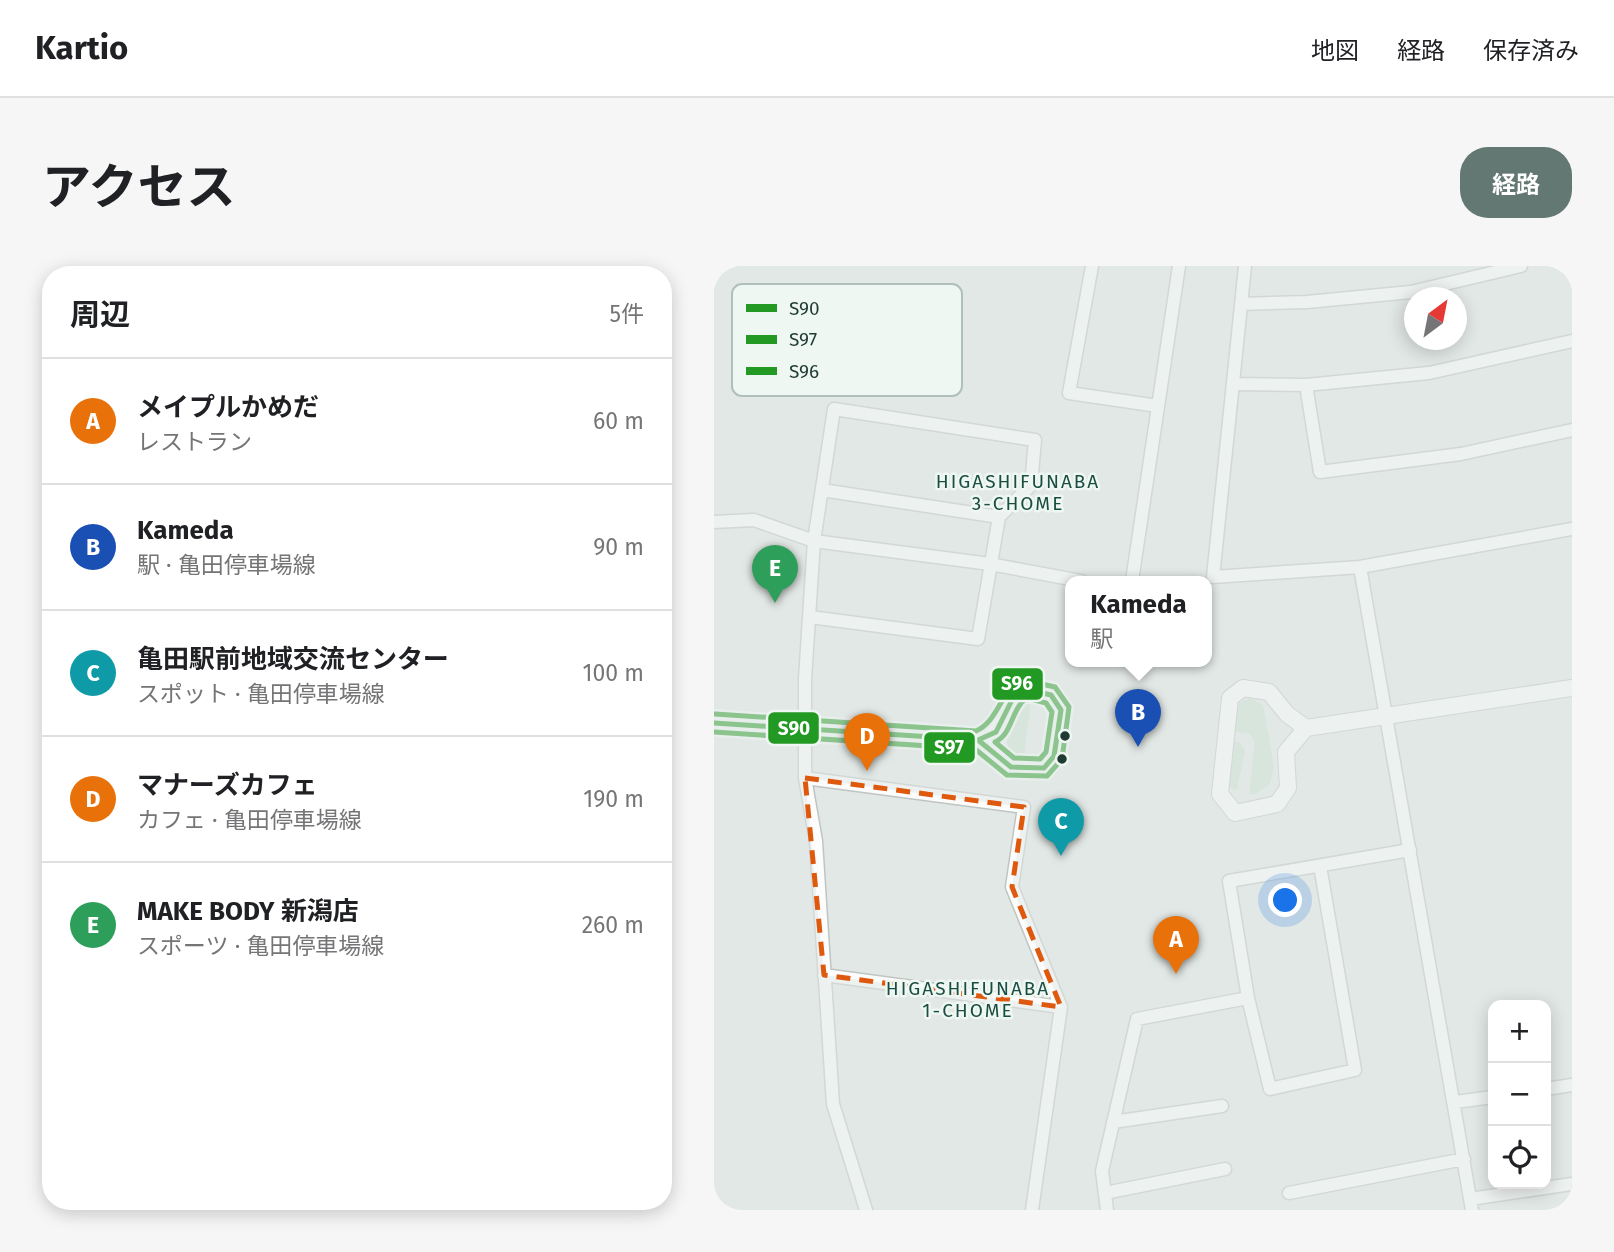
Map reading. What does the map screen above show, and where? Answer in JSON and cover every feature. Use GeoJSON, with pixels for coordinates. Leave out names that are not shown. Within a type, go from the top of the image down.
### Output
{"type":"FeatureCollection","features":[{"type":"Feature","properties":{"kind":"main road"},"geometry":{"type":"LineString","coordinates":[[714,723],[804,731],[978,740],[996,732],[1014,696],[1025,689],[1051,695],[1061,710],[1054,756],[1044,768],[1016,770],[1002,764],[994,751],[978,740]]}},
{"type":"Feature","properties":{"kind":"street"},"geometry":{"type":"LineString","coordinates":[[1092,266],[1069,393],[1158,406]]}},
{"type":"Feature","properties":{"kind":"street"},"geometry":{"type":"LineString","coordinates":[[1133,576],[1179,266]]}},
{"type":"Feature","properties":{"kind":"street"},"geometry":{"type":"LineString","coordinates":[[1245,266],[1213,578],[1360,567],[1572,529]]}},
{"type":"Feature","properties":{"kind":"street"},"geometry":{"type":"LineString","coordinates":[[1241,304],[1307,302],[1411,292],[1521,266]]}},
{"type":"Feature","properties":{"kind":"street"},"geometry":{"type":"LineString","coordinates":[[1234,384],[1306,385],[1429,373],[1572,341]]}},
{"type":"Feature","properties":{"kind":"street"},"geometry":{"type":"LineString","coordinates":[[1306,385],[1320,472],[1461,454],[1572,430]]}},
{"type":"Feature","properties":{"kind":"street"},"geometry":{"type":"LineString","coordinates":[[810,617],[978,639],[999,517],[1031,485],[1035,440],[834,409],[814,541],[810,617],[804,731],[805,778],[816,841],[833,1104],[866,1210]]}},
{"type":"Feature","properties":{"kind":"street"},"geometry":{"type":"LineString","coordinates":[[822,490],[999,517]]}},
{"type":"Feature","properties":{"kind":"street"},"geometry":{"type":"LineString","coordinates":[[714,522],[754,520],[814,541],[990,564],[1065,578]]}},
{"type":"Feature","properties":{"kind":"street"},"geometry":{"type":"LineString","coordinates":[[1360,567],[1471,1205],[1572,1184]]}},
{"type":"Feature","properties":{"kind":"street"},"geometry":{"type":"LineString","coordinates":[[1306,728],[1287,715],[1269,692],[1243,688],[1230,698],[1220,794],[1235,813],[1277,804],[1287,788],[1286,752],[1306,728],[1572,688]]}},
{"type":"Feature","properties":{"kind":"street"},"geometry":{"type":"LineString","coordinates":[[805,778],[1024,807],[1012,887],[1061,1007],[1032,1210]]}},
{"type":"Feature","properties":{"kind":"street"},"geometry":{"type":"LineString","coordinates":[[1320,866],[1355,1070],[1270,1089],[1248,998],[1229,881],[1410,850]]}},
{"type":"Feature","properties":{"kind":"street"},"geometry":{"type":"LineString","coordinates":[[824,975],[1061,1007]]}},
{"type":"Feature","properties":{"kind":"street"},"geometry":{"type":"LineString","coordinates":[[1107,1210],[1102,1171],[1137,1019],[1248,998]]}},
{"type":"Feature","properties":{"kind":"street"},"geometry":{"type":"LineString","coordinates":[[1551,1088],[1572,1085]]}},
{"type":"Feature","properties":{"kind":"street"},"geometry":{"type":"LineString","coordinates":[[1455,1102],[1488,1098]]}},
{"type":"Feature","properties":{"kind":"street"},"geometry":{"type":"LineString","coordinates":[[1113,1122],[1222,1106]]}},
{"type":"Feature","properties":{"kind":"street"},"geometry":{"type":"LineString","coordinates":[[1289,1193],[1464,1159]]}},
{"type":"Feature","properties":{"kind":"street"},"geometry":{"type":"LineString","coordinates":[[1105,1193],[1225,1169]]}},
{"type":"Feature","properties":{"kind":"highlighted area"},"geometry":{"type":"Polygon","coordinates":[[[805,778],[1024,807],[1012,887],[1061,1007],[824,975],[805,778]]]}},
{"type":"Feature","properties":{"kind":"green space"},"geometry":{"type":"Polygon","coordinates":[[[1250,698],[1263,705],[1274,767],[1270,784],[1255,794],[1249,794],[1255,742],[1250,734],[1233,731],[1236,705],[1250,698]]]}},
{"type":"Feature","properties":{"kind":"green space"},"geometry":{"type":"Polygon","coordinates":[[[1022,703],[1028,703],[1030,707],[1024,757],[1020,762],[1010,755],[1007,734],[1010,720],[1022,703]]]}},
{"type":"Feature","properties":{"kind":"green space"},"geometry":{"type":"Polygon","coordinates":[[[1232,742],[1239,742],[1245,750],[1237,790],[1230,787],[1227,779],[1232,742]]]}},
{"type":"Feature","properties":{"kind":"transit line","name":"S96"},"geometry":{"type":"LineString","coordinates":[[715,714],[976,731],[990,720],[1009,691],[1024,680],[1055,687],[1069,707],[1062,759],[1047,776],[1007,775],[975,749]]}},
{"type":"Feature","properties":{"kind":"transit line","name":"S90"},"geometry":{"type":"LineString","coordinates":[[1025,689],[1051,695],[1061,710],[1054,756],[1044,768],[1011,767],[978,740],[996,732],[1014,696],[1025,689]]}},
{"type":"Feature","properties":{"kind":"transit line","name":"S97"},"geometry":{"type":"LineString","coordinates":[[1027,698],[1046,703],[1052,712],[1046,752],[1040,759],[1014,758],[995,742],[1005,733],[1018,708],[1027,698]]}},
{"type":"Feature","properties":{"kind":"transit line","name":"S90"},"geometry":{"type":"LineString","coordinates":[[714,723],[978,740]]}},
{"type":"Feature","properties":{"kind":"transit line","name":"S97"},"geometry":{"type":"LineString","coordinates":[[714,732],[975,749]]}},
{"type":"Feature","properties":{"kind":"place","name":"MAKE BODY 新潟店"},"geometry":{"type":"Point","coordinates":[775,603]}},
{"type":"Feature","properties":{"kind":"place","name":"Kameda"},"geometry":{"type":"Point","coordinates":[1138,747]}},
{"type":"Feature","properties":{"kind":"place","name":"マナーズカフェ"},"geometry":{"type":"Point","coordinates":[867,771]}},
{"type":"Feature","properties":{"kind":"place","name":"亀田駅前地域交流センター"},"geometry":{"type":"Point","coordinates":[1061,856]}},
{"type":"Feature","properties":{"kind":"place","name":"メイプルかめだ"},"geometry":{"type":"Point","coordinates":[1176,974]}},
{"type":"Feature","properties":{"kind":"district","name":"HIGASHIFUNABA 3-CHOME"},"geometry":{"type":"Point","coordinates":[1018,492]}},
{"type":"Feature","properties":{"kind":"district","name":"HIGASHIFUNABA 1-CHOME"},"geometry":{"type":"Point","coordinates":[968,999]}}]}
